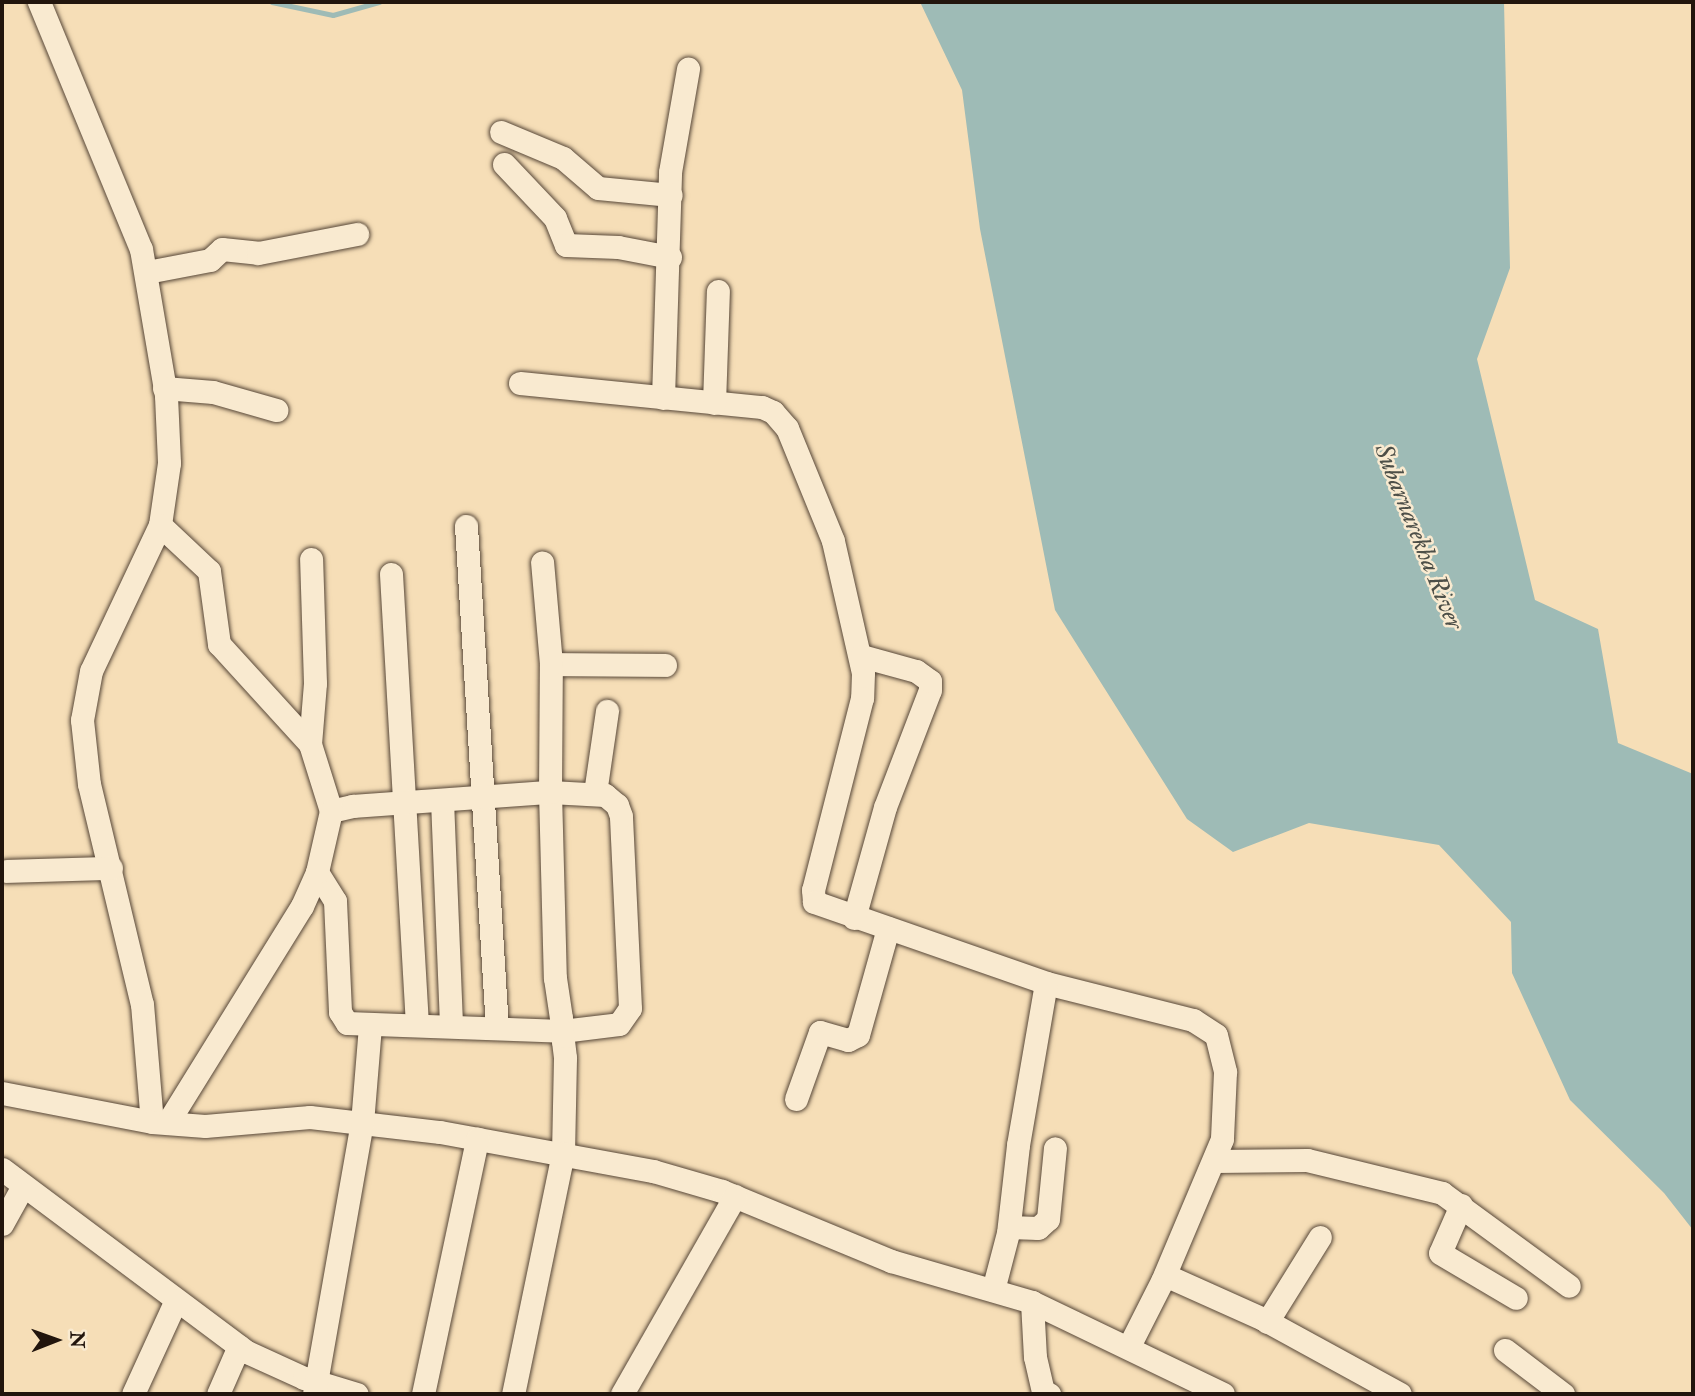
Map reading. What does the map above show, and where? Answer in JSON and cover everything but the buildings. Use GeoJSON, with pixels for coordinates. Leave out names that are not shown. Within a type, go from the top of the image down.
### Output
{"type":"FeatureCollection","features":[{"type":"Feature","properties":{"kind":"street"},"geometry":{"type":"LineString","coordinates":[[38,2],[129,215],[147,272],[164,388],[170,463],[160,525],[91,671],[84,698],[83,743],[89,783],[142,1004],[160,1122]]}},
{"type":"Feature","properties":{"kind":"street"},"geometry":{"type":"LineString","coordinates":[[663,398],[673,154],[688,69]]}},
{"type":"Feature","properties":{"kind":"street"},"geometry":{"type":"LineString","coordinates":[[501,132],[563,158],[598,188],[671,195]]}},
{"type":"Feature","properties":{"kind":"street"},"geometry":{"type":"LineString","coordinates":[[504,164],[555,218],[566,245],[618,247],[670,257]]}},
{"type":"Feature","properties":{"kind":"street"},"geometry":{"type":"LineString","coordinates":[[147,272],[207,261],[222,249],[258,253],[357,234]]}},
{"type":"Feature","properties":{"kind":"street"},"geometry":{"type":"LineString","coordinates":[[714,403],[719,291]]}},
{"type":"Feature","properties":{"kind":"street"},"geometry":{"type":"LineString","coordinates":[[520,383],[761,407],[781,418],[834,541],[860,656],[862,698],[812,897],[818,906],[1046,983],[1193,1020],[1216,1035],[1224,1063],[1226,1101],[1215,1161],[1165,1275],[1129,1346]]}},
{"type":"Feature","properties":{"kind":"street"},"geometry":{"type":"LineString","coordinates":[[164,388],[213,392],[276,410]]}},
{"type":"Feature","properties":{"kind":"street"},"geometry":{"type":"LineString","coordinates":[[160,525],[209,571],[216,632],[226,656],[310,744]]}},
{"type":"Feature","properties":{"kind":"street"},"geometry":{"type":"LineString","coordinates":[[466,526],[497,1028]]}},
{"type":"Feature","properties":{"kind":"street"},"geometry":{"type":"LineString","coordinates":[[160,1122],[302,906],[317,873],[331,811],[310,744],[315,683],[311,559]]}},
{"type":"Feature","properties":{"kind":"street"},"geometry":{"type":"LineString","coordinates":[[513,1394],[563,1153],[562,1031],[555,978],[550,792],[551,664],[542,562]]}},
{"type":"Feature","properties":{"kind":"street"},"geometry":{"type":"LineString","coordinates":[[391,574],[417,1024]]}},
{"type":"Feature","properties":{"kind":"street"},"geometry":{"type":"LineString","coordinates":[[854,918],[885,807],[930,690],[930,681],[916,671],[860,656]]}},
{"type":"Feature","properties":{"kind":"street"},"geometry":{"type":"LineString","coordinates":[[551,664],[665,665]]}},
{"type":"Feature","properties":{"kind":"street"},"geometry":{"type":"LineString","coordinates":[[595,793],[607,711]]}},
{"type":"Feature","properties":{"kind":"street"},"geometry":{"type":"LineString","coordinates":[[317,873],[335,901],[341,1016],[352,1025],[417,1024],[562,1031],[619,1024],[630,1009],[621,816],[611,799],[595,793],[550,792],[331,811]]}},
{"type":"Feature","properties":{"kind":"street"},"geometry":{"type":"LineString","coordinates":[[442,800],[451,1025]]}},
{"type":"Feature","properties":{"kind":"street"},"geometry":{"type":"LineString","coordinates":[[7,871],[111,868]]}},
{"type":"Feature","properties":{"kind":"street"},"geometry":{"type":"LineString","coordinates":[[796,1099],[820,1032],[848,1040],[858,1035],[888,928]]}},
{"type":"Feature","properties":{"kind":"street"},"geometry":{"type":"LineString","coordinates":[[993,1290],[1009,1227],[1018,1145],[1046,983]]}},
{"type":"Feature","properties":{"kind":"street"},"geometry":{"type":"LineString","coordinates":[[315,1388],[362,1123],[370,1025]]}},
{"type":"Feature","properties":{"kind":"street"},"geometry":{"type":"LineString","coordinates":[[2,1093],[160,1122],[205,1126],[310,1117],[362,1123],[563,1153],[653,1171],[735,1196],[891,1261],[1032,1303],[1129,1346],[1223,1394]]}},
{"type":"Feature","properties":{"kind":"street"},"geometry":{"type":"LineString","coordinates":[[423,1394],[477,1139]]}},
{"type":"Feature","properties":{"kind":"street"},"geometry":{"type":"LineString","coordinates":[[1009,1227],[1038,1228],[1048,1219],[1055,1148]]}},
{"type":"Feature","properties":{"kind":"street"},"geometry":{"type":"LineString","coordinates":[[1215,1161],[1307,1160],[1426,1189],[1461,1205],[1569,1286]]}},
{"type":"Feature","properties":{"kind":"street"},"geometry":{"type":"LineString","coordinates":[[2,1168],[239,1346],[315,1388],[357,1394]]}},
{"type":"Feature","properties":{"kind":"street"},"geometry":{"type":"LineString","coordinates":[[2,1224],[23,1186]]}},
{"type":"Feature","properties":{"kind":"street"},"geometry":{"type":"LineString","coordinates":[[622,1394],[735,1196]]}},
{"type":"Feature","properties":{"kind":"street"},"geometry":{"type":"LineString","coordinates":[[1461,1205],[1440,1253],[1516,1298]]}},
{"type":"Feature","properties":{"kind":"street"},"geometry":{"type":"LineString","coordinates":[[1267,1322],[1320,1237]]}},
{"type":"Feature","properties":{"kind":"street"},"geometry":{"type":"LineString","coordinates":[[1165,1275],[1267,1322],[1400,1394]]}},
{"type":"Feature","properties":{"kind":"street"},"geometry":{"type":"LineString","coordinates":[[133,1394],[176,1300]]}},
{"type":"Feature","properties":{"kind":"street"},"geometry":{"type":"LineString","coordinates":[[1032,1303],[1035,1357],[1043,1391],[1049,1394]]}},
{"type":"Feature","properties":{"kind":"street"},"geometry":{"type":"LineString","coordinates":[[218,1394],[239,1346]]}},
{"type":"Feature","properties":{"kind":"street"},"geometry":{"type":"LineString","coordinates":[[1505,1350],[1563,1394]]}},
{"type":"Feature","properties":{"kind":"water","name":"Subarnarekha River"},"geometry":{"type":"Polygon","coordinates":[[[920,2],[1504,2],[1510,268],[1477,359],[1535,600],[1598,629],[1618,743],[1693,774],[1693,1230],[1664,1193],[1570,1100],[1512,973],[1511,922],[1439,845],[1309,823],[1233,852],[1187,819],[1055,610],[980,229],[962,90],[920,2]]]}},
{"type":"Feature","properties":{"kind":"waterway"},"geometry":{"type":"LineString","coordinates":[[272,2],[333,15],[379,2]]}}]}
